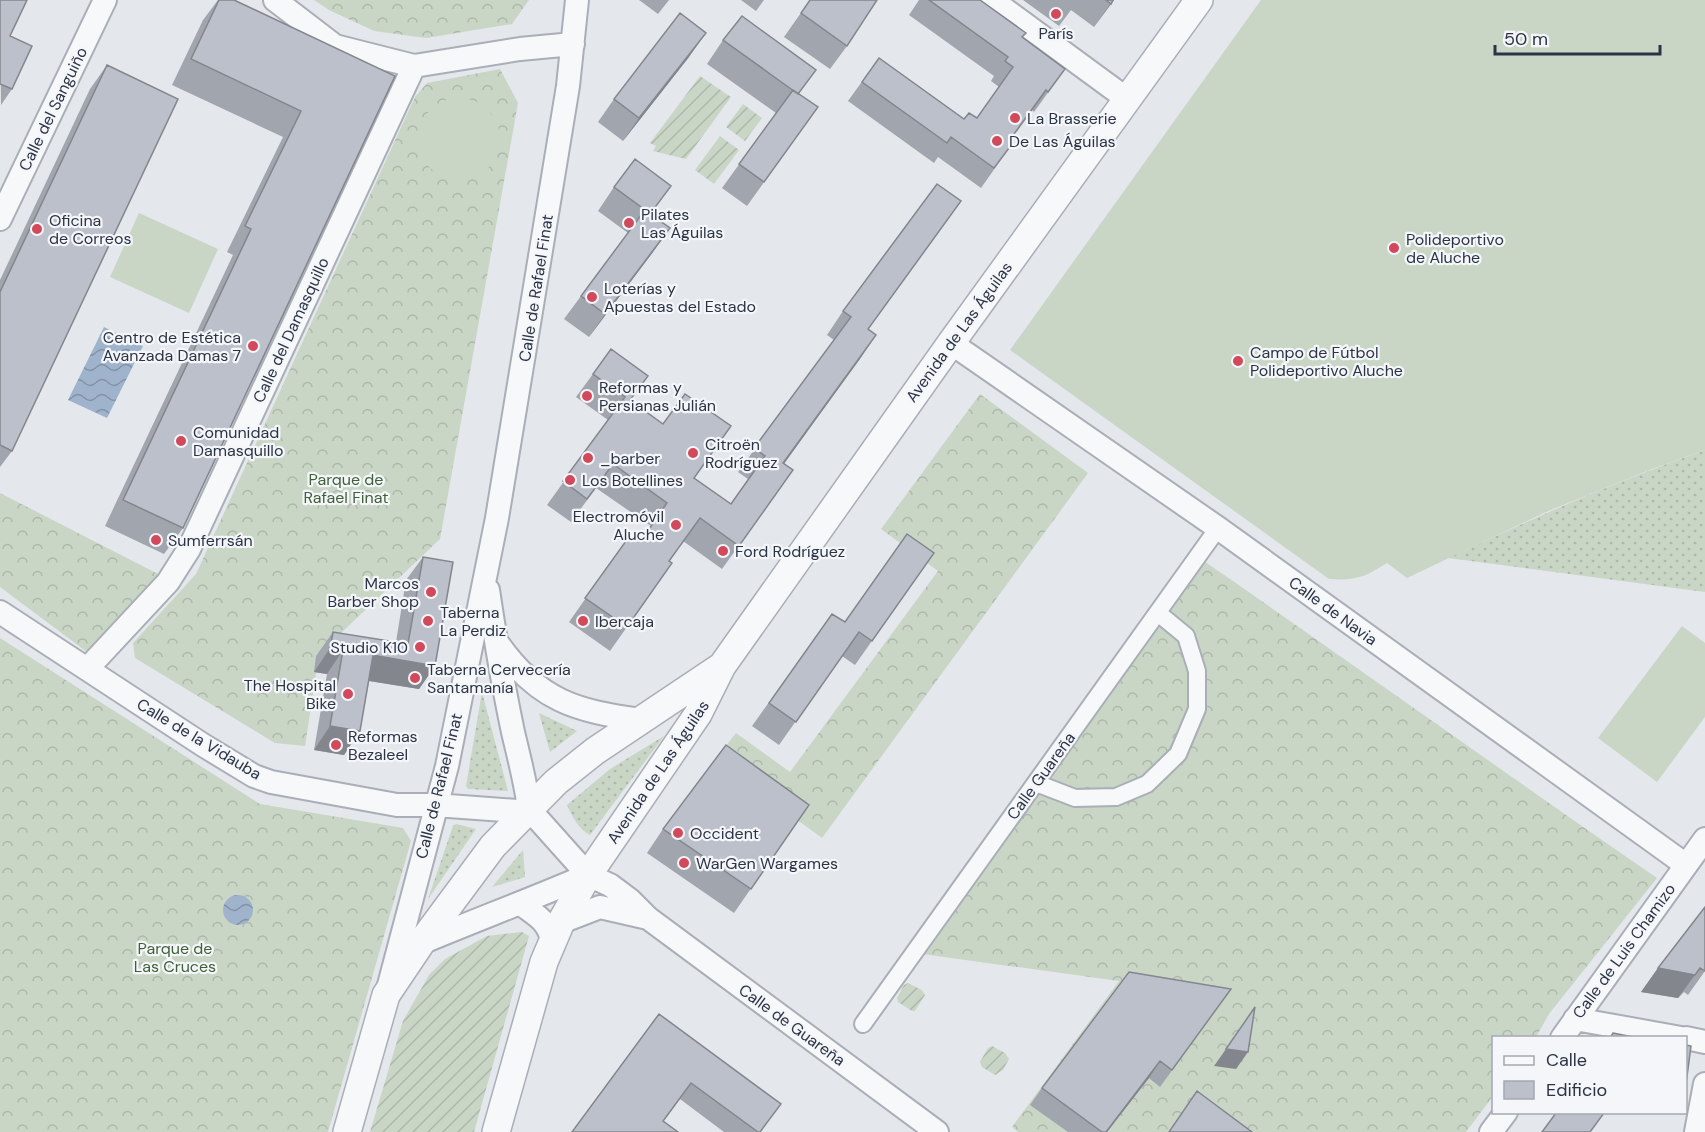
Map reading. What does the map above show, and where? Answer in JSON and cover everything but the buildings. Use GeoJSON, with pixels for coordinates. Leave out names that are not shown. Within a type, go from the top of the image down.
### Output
{"type":"FeatureCollection","features":[{"type":"Feature","properties":{"kind":"street","name":"Calle del Sanguiño"},"geometry":{"type":"LineString","coordinates":[[0,219],[105,0]]}},
{"type":"Feature","properties":{"kind":"street"},"geometry":{"type":"LineString","coordinates":[[275,0],[334,46],[414,66],[520,49],[573,44]]}},
{"type":"Feature","properties":{"kind":"street","name":"Calle de Rafael Finat"},"geometry":{"type":"LineString","coordinates":[[386,995],[447,766],[486,575],[528,340],[568,86],[577,0]]}},
{"type":"Feature","properties":{"kind":"street"},"geometry":{"type":"LineString","coordinates":[[992,0],[1127,99]]}},
{"type":"Feature","properties":{"kind":"street","name":"Avenida de Las Águilas"},"geometry":{"type":"LineString","coordinates":[[496,1132],[544,962],[557,932],[588,875],[698,714],[722,666],[951,343],[1199,0]]}},
{"type":"Feature","properties":{"kind":"street","name":"Calle del Damasquillo"},"geometry":{"type":"LineString","coordinates":[[87,669],[168,582],[189,549],[414,66]]}},
{"type":"Feature","properties":{"kind":"street","name":"Calle de Navia"},"geometry":{"type":"LineString","coordinates":[[951,343],[1218,528],[1686,865]]}},
{"type":"Feature","properties":{"kind":"street","name":"Calle Guareña"},"geometry":{"type":"LineString","coordinates":[[863,1024],[1218,528]]}},
{"type":"Feature","properties":{"kind":"street","name":"Calle de Rafael Finat"},"geometry":{"type":"LineString","coordinates":[[486,575],[496,640],[513,731],[524,774],[529,809]]}},
{"type":"Feature","properties":{"kind":"street","name":"Calle de la Vidauba"},"geometry":{"type":"LineString","coordinates":[[0,612],[203,745],[255,776],[271,782],[397,805],[435,805],[517,811],[529,809]]}},
{"type":"Feature","properties":{"kind":"street"},"geometry":{"type":"LineString","coordinates":[[1036,783],[1075,798],[1116,797],[1147,784],[1178,754],[1197,709],[1197,671],[1186,636],[1158,613]]}},
{"type":"Feature","properties":{"kind":"street","name":"Calle de Rafael Finat"},"geometry":{"type":"LineString","coordinates":[[496,640],[523,675],[539,689],[559,700],[604,715],[641,720]]}},
{"type":"Feature","properties":{"kind":"street","name":"Avenida de Las Águilas"},"geometry":{"type":"LineString","coordinates":[[346,1132],[386,995],[493,846],[556,782],[595,751],[722,666]]}},
{"type":"Feature","properties":{"kind":"street"},"geometry":{"type":"LineString","coordinates":[[421,944],[588,875],[529,809]]}},
{"type":"Feature","properties":{"kind":"street"},"geometry":{"type":"LineString","coordinates":[[1686,865],[1705,839]]}},
{"type":"Feature","properties":{"kind":"street","name":"Calle de Luis Chamizo"},"geometry":{"type":"LineString","coordinates":[[1563,1036],[1686,865]]}},
{"type":"Feature","properties":{"kind":"street","name":"Calle de Guareña"},"geometry":{"type":"LineString","coordinates":[[588,875],[610,885],[648,918],[937,1132]]}},
{"type":"Feature","properties":{"kind":"street"},"geometry":{"type":"LineString","coordinates":[[520,904],[557,932]]}},
{"type":"Feature","properties":{"kind":"street","name":"Calle de Guareña"},"geometry":{"type":"LineString","coordinates":[[557,932],[600,907],[648,918]]}},
{"type":"Feature","properties":{"kind":"street"},"geometry":{"type":"LineString","coordinates":[[1575,1019],[1670,1036]]}},
{"type":"Feature","properties":{"kind":"street"},"geometry":{"type":"LineString","coordinates":[[1687,1038],[1705,1042]]}},
{"type":"Feature","properties":{"kind":"street"},"geometry":{"type":"LineString","coordinates":[[1696,1132],[1705,1084]]}},
{"type":"Feature","properties":{"kind":"street"},"geometry":{"type":"LineString","coordinates":[[1491,1132],[1505,1114]]}},
{"type":"Feature","properties":{"kind":"green space"},"geometry":{"type":"Polygon","coordinates":[[[314,0],[529,0],[512,24],[426,38],[374,31],[329,10],[314,0]]]}},
{"type":"Feature","properties":{"kind":"green space","name":"Polideportivo de Aluche"},"geometry":{"type":"Polygon","coordinates":[[[1261,0],[1705,0],[1705,450],[1546,512],[1407,578],[1387,563],[1360,577],[1329,579],[1010,350],[1261,0]]]}},
{"type":"Feature","properties":{"kind":"green space","name":"Parque de Rafael Finat"},"geometry":{"type":"Polygon","coordinates":[[[500,69],[518,103],[440,539],[319,654],[305,746],[275,743],[135,658],[133,643],[196,574],[415,97],[427,83],[500,69]]]}},
{"type":"Feature","properties":{"kind":"green space"},"geometry":{"type":"Polygon","coordinates":[[[700,76],[731,97],[686,159],[653,151],[656,146],[650,143],[700,76]]]}},
{"type":"Feature","properties":{"kind":"green space"},"geometry":{"type":"Polygon","coordinates":[[[459,98],[475,101],[488,110],[497,123],[500,139],[497,155],[488,168],[475,177],[459,180],[443,177],[430,168],[421,155],[418,139],[421,123],[430,110],[443,101],[459,98]]]}},
{"type":"Feature","properties":{"kind":"green space"},"geometry":{"type":"Polygon","coordinates":[[[743,104],[762,118],[745,141],[726,127],[743,104]]]}},
{"type":"Feature","properties":{"kind":"green space"},"geometry":{"type":"Polygon","coordinates":[[[720,136],[739,150],[714,184],[695,170],[720,136]]]}},
{"type":"Feature","properties":{"kind":"green space"},"geometry":{"type":"Polygon","coordinates":[[[139,213],[218,249],[189,313],[110,277],[139,213]]]}},
{"type":"Feature","properties":{"kind":"green space"},"geometry":{"type":"Polygon","coordinates":[[[980,394],[1088,473],[822,838],[715,760],[736,733],[790,772],[938,571],[881,529],[980,394]]]}},
{"type":"Feature","properties":{"kind":"green space"},"geometry":{"type":"Polygon","coordinates":[[[1705,450],[1705,592],[1448,558],[1575,501],[1705,450]]]}},
{"type":"Feature","properties":{"kind":"green space"},"geometry":{"type":"Polygon","coordinates":[[[0,493],[164,577],[91,655],[0,587],[0,493]]]}},
{"type":"Feature","properties":{"kind":"green space"},"geometry":{"type":"Polygon","coordinates":[[[1198,557],[1657,878],[1549,1014],[1537,1036],[1492,1036],[1492,1097],[1466,1132],[1018,1132],[1012,1127],[1119,981],[915,953],[1198,557]]]}},
{"type":"Feature","properties":{"kind":"green space"},"geometry":{"type":"Polygon","coordinates":[[[1682,626],[1705,643],[1705,717],[1657,782],[1598,738],[1682,626]]]}},
{"type":"Feature","properties":{"kind":"green space","name":"Parque de Las Cruces"},"geometry":{"type":"Polygon","coordinates":[[[0,638],[260,804],[403,828],[411,841],[328,1132],[0,1132],[0,638]]]}},
{"type":"Feature","properties":{"kind":"green space"},"geometry":{"type":"Polygon","coordinates":[[[482,692],[508,791],[468,789],[466,786],[482,692]]]}},
{"type":"Feature","properties":{"kind":"green space"},"geometry":{"type":"Polygon","coordinates":[[[539,713],[577,731],[550,752],[539,713]]]}},
{"type":"Feature","properties":{"kind":"green space"},"geometry":{"type":"Polygon","coordinates":[[[664,736],[590,835],[582,830],[567,805],[610,769],[664,736]]]}},
{"type":"Feature","properties":{"kind":"green space"},"geometry":{"type":"Polygon","coordinates":[[[456,824],[476,829],[428,899],[453,826],[456,824]]]}},
{"type":"Feature","properties":{"kind":"green space"},"geometry":{"type":"Polygon","coordinates":[[[523,850],[525,877],[492,887],[523,850]]]}},
{"type":"Feature","properties":{"kind":"green space"},"geometry":{"type":"Polygon","coordinates":[[[522,932],[529,936],[474,1132],[370,1132],[403,1021],[429,975],[445,959],[487,936],[522,932]]]}},
{"type":"Feature","properties":{"kind":"green space"},"geometry":{"type":"Polygon","coordinates":[[[908,983],[922,990],[925,995],[915,1011],[898,1002],[897,998],[904,985],[908,983]]]}},
{"type":"Feature","properties":{"kind":"green space"},"geometry":{"type":"Polygon","coordinates":[[[992,1046],[1005,1053],[1009,1059],[1003,1070],[995,1075],[982,1067],[980,1062],[988,1048],[992,1046]]]}},
{"type":"Feature","properties":{"kind":"water"},"geometry":{"type":"Polygon","coordinates":[[[104,327],[143,346],[107,418],[68,400],[104,327]]]}},
{"type":"Feature","properties":{"kind":"water"},"geometry":{"type":"Polygon","coordinates":[[[238,895],[249,899],[253,910],[249,921],[238,925],[227,921],[223,910],[227,899],[238,895]]]}},
{"type":"Feature","properties":{"kind":"place","name":"París"},"geometry":{"type":"Point","coordinates":[1056,14]}},
{"type":"Feature","properties":{"kind":"place","name":"La Brasserie"},"geometry":{"type":"Point","coordinates":[1015,118]}},
{"type":"Feature","properties":{"kind":"place","name":"De Las Águilas"},"geometry":{"type":"Point","coordinates":[997,141]}},
{"type":"Feature","properties":{"kind":"place","name":"Pilates Las Águilas"},"geometry":{"type":"Point","coordinates":[629,223]}},
{"type":"Feature","properties":{"kind":"place","name":"Oficina de Correos"},"geometry":{"type":"Point","coordinates":[37,229]}},
{"type":"Feature","properties":{"kind":"place","name":"Polideportivo de Aluche"},"geometry":{"type":"Point","coordinates":[1394,248]}},
{"type":"Feature","properties":{"kind":"place","name":"Loterías y Apuestas del Estado"},"geometry":{"type":"Point","coordinates":[592,297]}},
{"type":"Feature","properties":{"kind":"place","name":"Centro de Estética Avanzada Damas 7"},"geometry":{"type":"Point","coordinates":[253,346]}},
{"type":"Feature","properties":{"kind":"place","name":"Campo de Fútbol Polideportivo Aluche"},"geometry":{"type":"Point","coordinates":[1238,361]}},
{"type":"Feature","properties":{"kind":"place","name":"Reformas y Persianas Julián"},"geometry":{"type":"Point","coordinates":[587,396]}},
{"type":"Feature","properties":{"kind":"place","name":"Comunidad Damasquillo"},"geometry":{"type":"Point","coordinates":[181,441]}},
{"type":"Feature","properties":{"kind":"place","name":"Citroën Rodríguez"},"geometry":{"type":"Point","coordinates":[693,453]}},
{"type":"Feature","properties":{"kind":"place","name":"_barber"},"geometry":{"type":"Point","coordinates":[588,458]}},
{"type":"Feature","properties":{"kind":"place","name":"Los Botellines"},"geometry":{"type":"Point","coordinates":[570,480]}},
{"type":"Feature","properties":{"kind":"place","name":"Electromóvil Aluche"},"geometry":{"type":"Point","coordinates":[676,525]}},
{"type":"Feature","properties":{"kind":"place","name":"Sumferrsán"},"geometry":{"type":"Point","coordinates":[156,540]}},
{"type":"Feature","properties":{"kind":"place","name":"Ford Rodríguez"},"geometry":{"type":"Point","coordinates":[723,551]}},
{"type":"Feature","properties":{"kind":"place","name":"Marcos Barber Shop"},"geometry":{"type":"Point","coordinates":[431,592]}},
{"type":"Feature","properties":{"kind":"place","name":"Taberna La Perdiz"},"geometry":{"type":"Point","coordinates":[428,621]}},
{"type":"Feature","properties":{"kind":"place","name":"Ibercaja"},"geometry":{"type":"Point","coordinates":[583,621]}},
{"type":"Feature","properties":{"kind":"place","name":"Studio K10"},"geometry":{"type":"Point","coordinates":[420,647]}},
{"type":"Feature","properties":{"kind":"place","name":"Taberna Cervecería Santamanía"},"geometry":{"type":"Point","coordinates":[415,678]}},
{"type":"Feature","properties":{"kind":"place","name":"The Hospital Bike"},"geometry":{"type":"Point","coordinates":[348,694]}},
{"type":"Feature","properties":{"kind":"place","name":"Reformas Bezaleel"},"geometry":{"type":"Point","coordinates":[336,745]}},
{"type":"Feature","properties":{"kind":"place","name":"Occident"},"geometry":{"type":"Point","coordinates":[678,833]}},
{"type":"Feature","properties":{"kind":"place","name":"WarGen Wargames"},"geometry":{"type":"Point","coordinates":[684,863]}}]}
